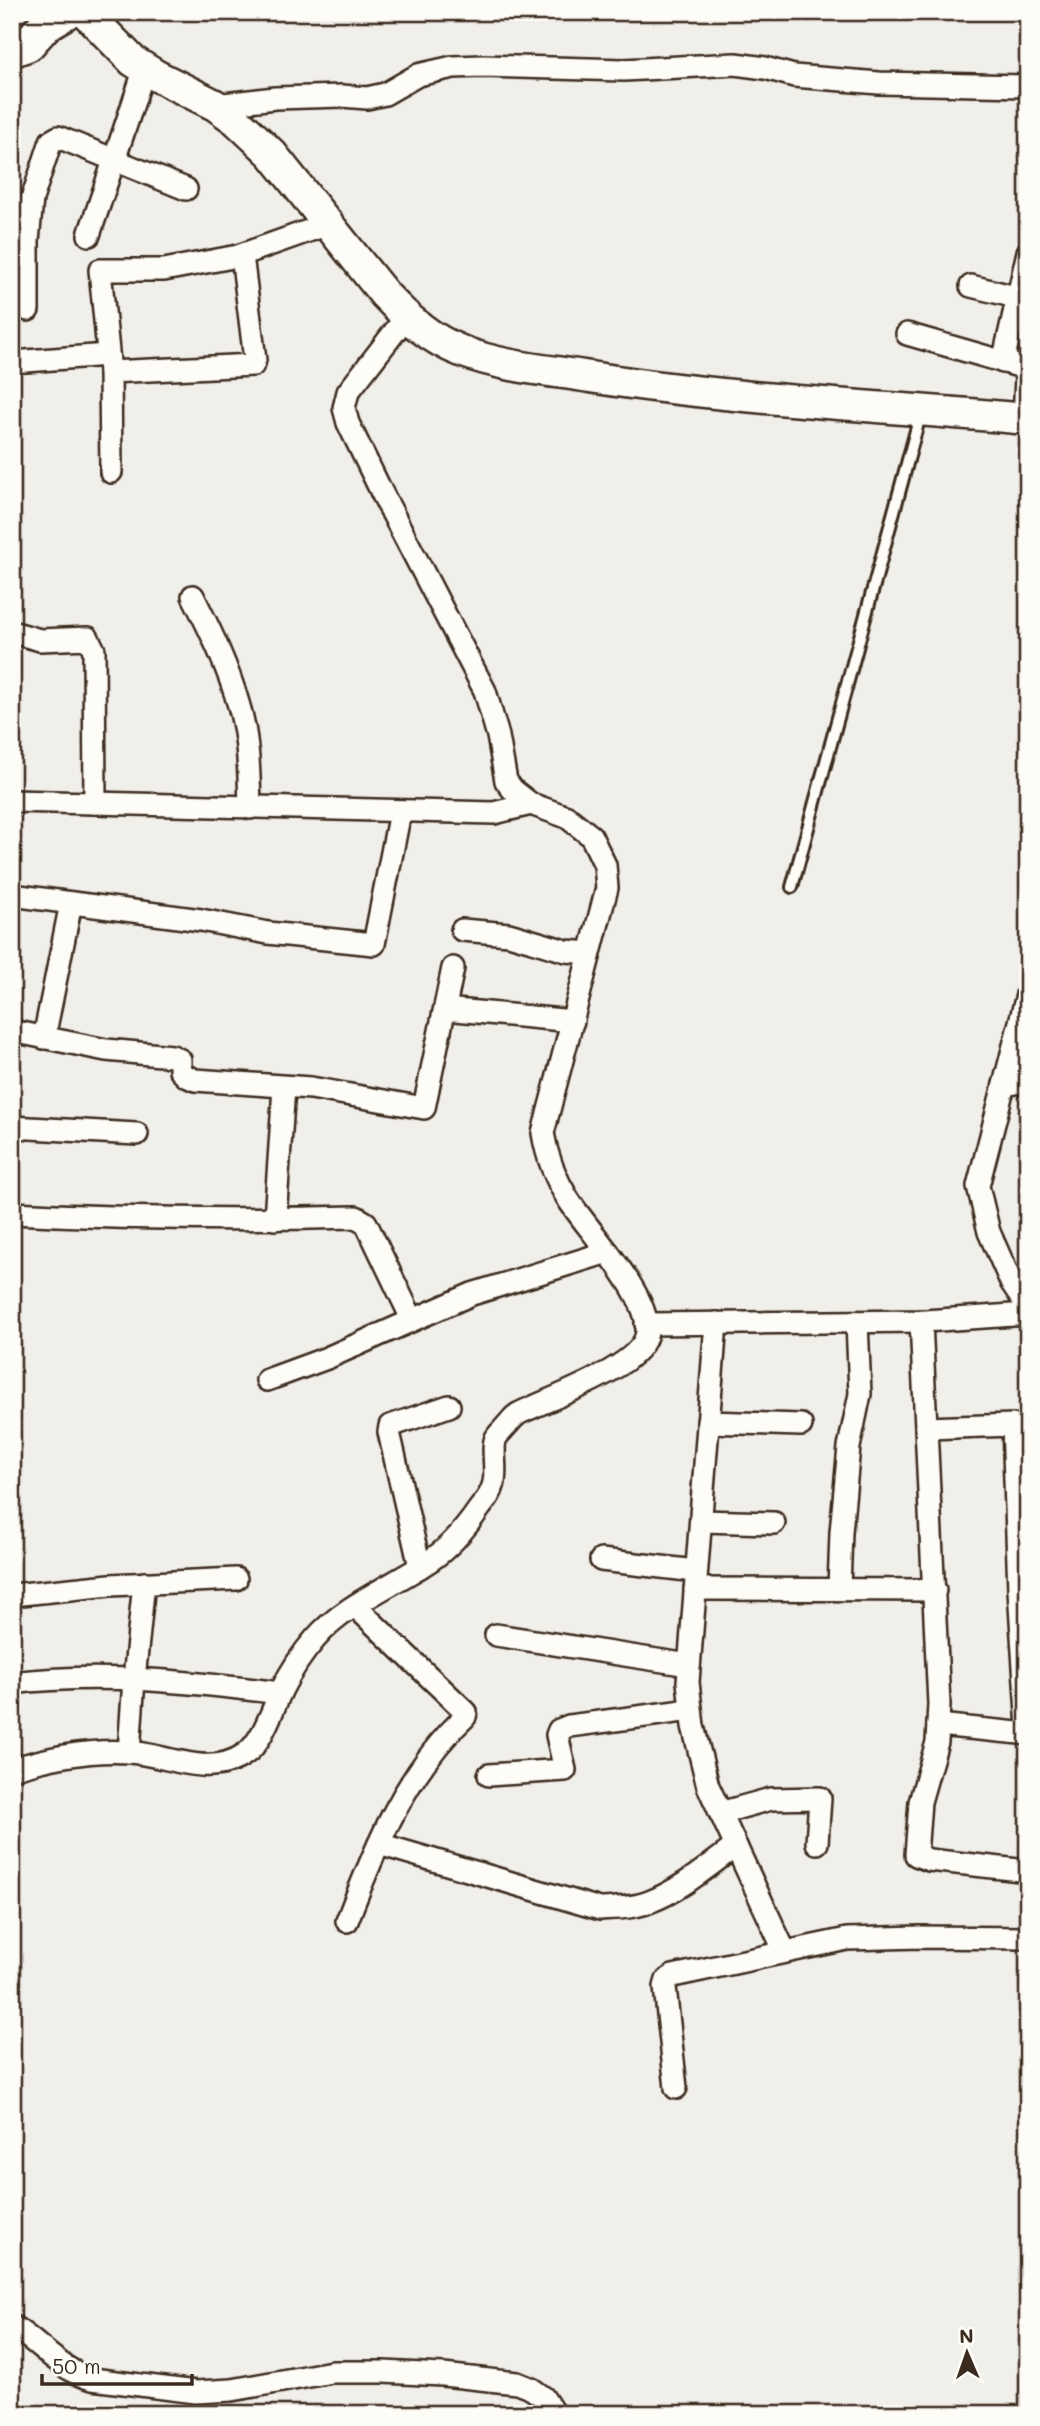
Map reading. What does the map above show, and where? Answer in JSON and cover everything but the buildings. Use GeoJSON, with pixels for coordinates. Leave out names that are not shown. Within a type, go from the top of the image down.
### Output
{"type":"FeatureCollection","features":[{"type":"Feature","properties":{"kind":"main road"},"geometry":{"type":"LineString","coordinates":[[85,12],[134,61],[215,105],[236,120],[272,153],[385,295],[406,317],[428,334],[449,345],[492,360],[632,383],[1026,418]]}},
{"type":"Feature","properties":{"kind":"main road"},"geometry":{"type":"LineString","coordinates":[[12,29],[56,18]]}},
{"type":"Feature","properties":{"kind":"main road"},"geometry":{"type":"LineString","coordinates":[[12,50],[28,44],[56,18]]}},
{"type":"Feature","properties":{"kind":"street"},"geometry":{"type":"LineString","coordinates":[[215,105],[275,97],[367,98],[385,94],[418,75],[453,67],[483,66],[624,70],[736,64],[794,76],[879,83],[1028,86]]}},
{"type":"Feature","properties":{"kind":"street"},"geometry":{"type":"LineString","coordinates":[[89,235],[145,68]]}},
{"type":"Feature","properties":{"kind":"street"},"geometry":{"type":"LineString","coordinates":[[28,310],[20,241],[51,141],[58,137],[186,189]]}},
{"type":"Feature","properties":{"kind":"street"},"geometry":{"type":"LineString","coordinates":[[111,472],[109,363],[100,270],[164,270],[242,255],[328,225]]}},
{"type":"Feature","properties":{"kind":"street"},"geometry":{"type":"LineString","coordinates":[[1003,362],[1023,299],[1028,252]]}},
{"type":"Feature","properties":{"kind":"street"},"geometry":{"type":"LineString","coordinates":[[12,362],[253,365],[255,360],[242,255]]}},
{"type":"Feature","properties":{"kind":"street"},"geometry":{"type":"LineString","coordinates":[[971,286],[1023,299]]}},
{"type":"Feature","properties":{"kind":"street"},"geometry":{"type":"LineString","coordinates":[[12,1769],[73,1754],[129,1752],[177,1762],[216,1766],[247,1754],[268,1724],[299,1659],[317,1637],[340,1617],[432,1559],[457,1538],[493,1487],[495,1439],[515,1416],[603,1375],[643,1346],[647,1332],[636,1296],[608,1252],[569,1201],[555,1176],[546,1154],[543,1133],[607,888],[606,865],[591,836],[567,817],[531,804],[506,781],[498,736],[485,691],[383,495],[348,423],[344,408],[348,392],[406,317]]}},
{"type":"Feature","properties":{"kind":"street"},"geometry":{"type":"LineString","coordinates":[[907,334],[1022,367],[1026,377],[1026,418]]}},
{"type":"Feature","properties":{"kind":"street"},"geometry":{"type":"LineString","coordinates":[[193,596],[221,653],[240,707],[248,755],[250,808]]}},
{"type":"Feature","properties":{"kind":"street"},"geometry":{"type":"LineString","coordinates":[[12,632],[40,640],[88,638],[94,650],[95,803]]}},
{"type":"Feature","properties":{"kind":"street"},"geometry":{"type":"LineString","coordinates":[[12,800],[494,813],[531,804]]}},
{"type":"Feature","properties":{"kind":"street"},"geometry":{"type":"LineString","coordinates":[[12,895],[201,920],[268,933],[374,944],[400,811]]}},
{"type":"Feature","properties":{"kind":"street"},"geometry":{"type":"LineString","coordinates":[[44,1038],[71,903]]}},
{"type":"Feature","properties":{"kind":"street"},"geometry":{"type":"LineString","coordinates":[[462,930],[509,933],[565,951],[590,953]]}},
{"type":"Feature","properties":{"kind":"street"},"geometry":{"type":"LineString","coordinates":[[12,1031],[106,1051],[172,1056],[180,1060],[180,1070],[195,1080],[311,1088],[424,1108],[453,968]]}},
{"type":"Feature","properties":{"kind":"street"},"geometry":{"type":"LineString","coordinates":[[1026,1004],[978,1186],[989,1232],[1012,1282],[1028,1307]]}},
{"type":"Feature","properties":{"kind":"street"},"geometry":{"type":"LineString","coordinates":[[445,1009],[573,1021]]}},
{"type":"Feature","properties":{"kind":"street"},"geometry":{"type":"LineString","coordinates":[[1004,1085],[1028,1082]]}},
{"type":"Feature","properties":{"kind":"street"},"geometry":{"type":"LineString","coordinates":[[275,1219],[284,1087]]}},
{"type":"Feature","properties":{"kind":"street"},"geometry":{"type":"LineString","coordinates":[[12,1127],[137,1134]]}},
{"type":"Feature","properties":{"kind":"street"},"geometry":{"type":"LineString","coordinates":[[12,1213],[275,1219],[356,1217],[366,1223],[412,1319]]}},
{"type":"Feature","properties":{"kind":"street"},"geometry":{"type":"LineString","coordinates":[[267,1380],[327,1358],[472,1294],[608,1252]]}},
{"type":"Feature","properties":{"kind":"street"},"geometry":{"type":"LineString","coordinates":[[646,1324],[921,1321],[1028,1314]]}},
{"type":"Feature","properties":{"kind":"street"},"geometry":{"type":"LineString","coordinates":[[921,1321],[939,1704],[937,1742],[920,1802],[916,1855],[929,1860],[1028,1871]]}},
{"type":"Feature","properties":{"kind":"street"},"geometry":{"type":"LineString","coordinates":[[839,1590],[849,1447],[860,1394],[857,1322]]}},
{"type":"Feature","properties":{"kind":"street"},"geometry":{"type":"LineString","coordinates":[[716,1323],[689,1665],[691,1710],[708,1786],[785,1952]]}},
{"type":"Feature","properties":{"kind":"street"},"geometry":{"type":"LineString","coordinates":[[420,1567],[389,1432],[390,1426],[449,1406]]}},
{"type":"Feature","properties":{"kind":"street"},"geometry":{"type":"LineString","coordinates":[[708,1422],[801,1425]]}},
{"type":"Feature","properties":{"kind":"street"},"geometry":{"type":"LineString","coordinates":[[926,1428],[1013,1425],[1028,1731],[938,1725]]}},
{"type":"Feature","properties":{"kind":"street"},"geometry":{"type":"LineString","coordinates":[[701,1521],[774,1523]]}},
{"type":"Feature","properties":{"kind":"street"},"geometry":{"type":"LineString","coordinates":[[601,1560],[696,1580],[839,1590],[935,1590]]}},
{"type":"Feature","properties":{"kind":"street"},"geometry":{"type":"LineString","coordinates":[[12,1595],[236,1578]]}},
{"type":"Feature","properties":{"kind":"street"},"geometry":{"type":"LineString","coordinates":[[129,1752],[144,1583]]}},
{"type":"Feature","properties":{"kind":"street"},"geometry":{"type":"LineString","coordinates":[[347,1921],[379,1844],[414,1776],[465,1717],[466,1712],[356,1607]]}},
{"type":"Feature","properties":{"kind":"street"},"geometry":{"type":"LineString","coordinates":[[496,1635],[689,1665]]}},
{"type":"Feature","properties":{"kind":"street"},"geometry":{"type":"LineString","coordinates":[[12,1683],[174,1680],[281,1693]]}},
{"type":"Feature","properties":{"kind":"street"},"geometry":{"type":"LineString","coordinates":[[489,1776],[565,1770],[557,1735],[559,1730],[569,1726],[691,1710]]}},
{"type":"Feature","properties":{"kind":"street"},"geometry":{"type":"LineString","coordinates":[[720,1813],[771,1799],[820,1798],[817,1843]]}},
{"type":"Feature","properties":{"kind":"street"},"geometry":{"type":"LineString","coordinates":[[379,1844],[600,1909],[625,1908],[647,1903],[673,1890],[736,1846]]}},
{"type":"Feature","properties":{"kind":"street"},"geometry":{"type":"LineString","coordinates":[[676,2088],[665,1987],[667,1980],[673,1976],[847,1939],[1028,1938]]}},
{"type":"Feature","properties":{"kind":"street"},"geometry":{"type":"LineString","coordinates":[[12,2326],[65,2366],[92,2379],[196,2392],[232,2390],[332,2372],[443,2375],[517,2383],[543,2397],[554,2414]]}},
{"type":"Feature","properties":{"kind":"lane"},"geometry":{"type":"LineString","coordinates":[[792,887],[922,410]]}}]}
